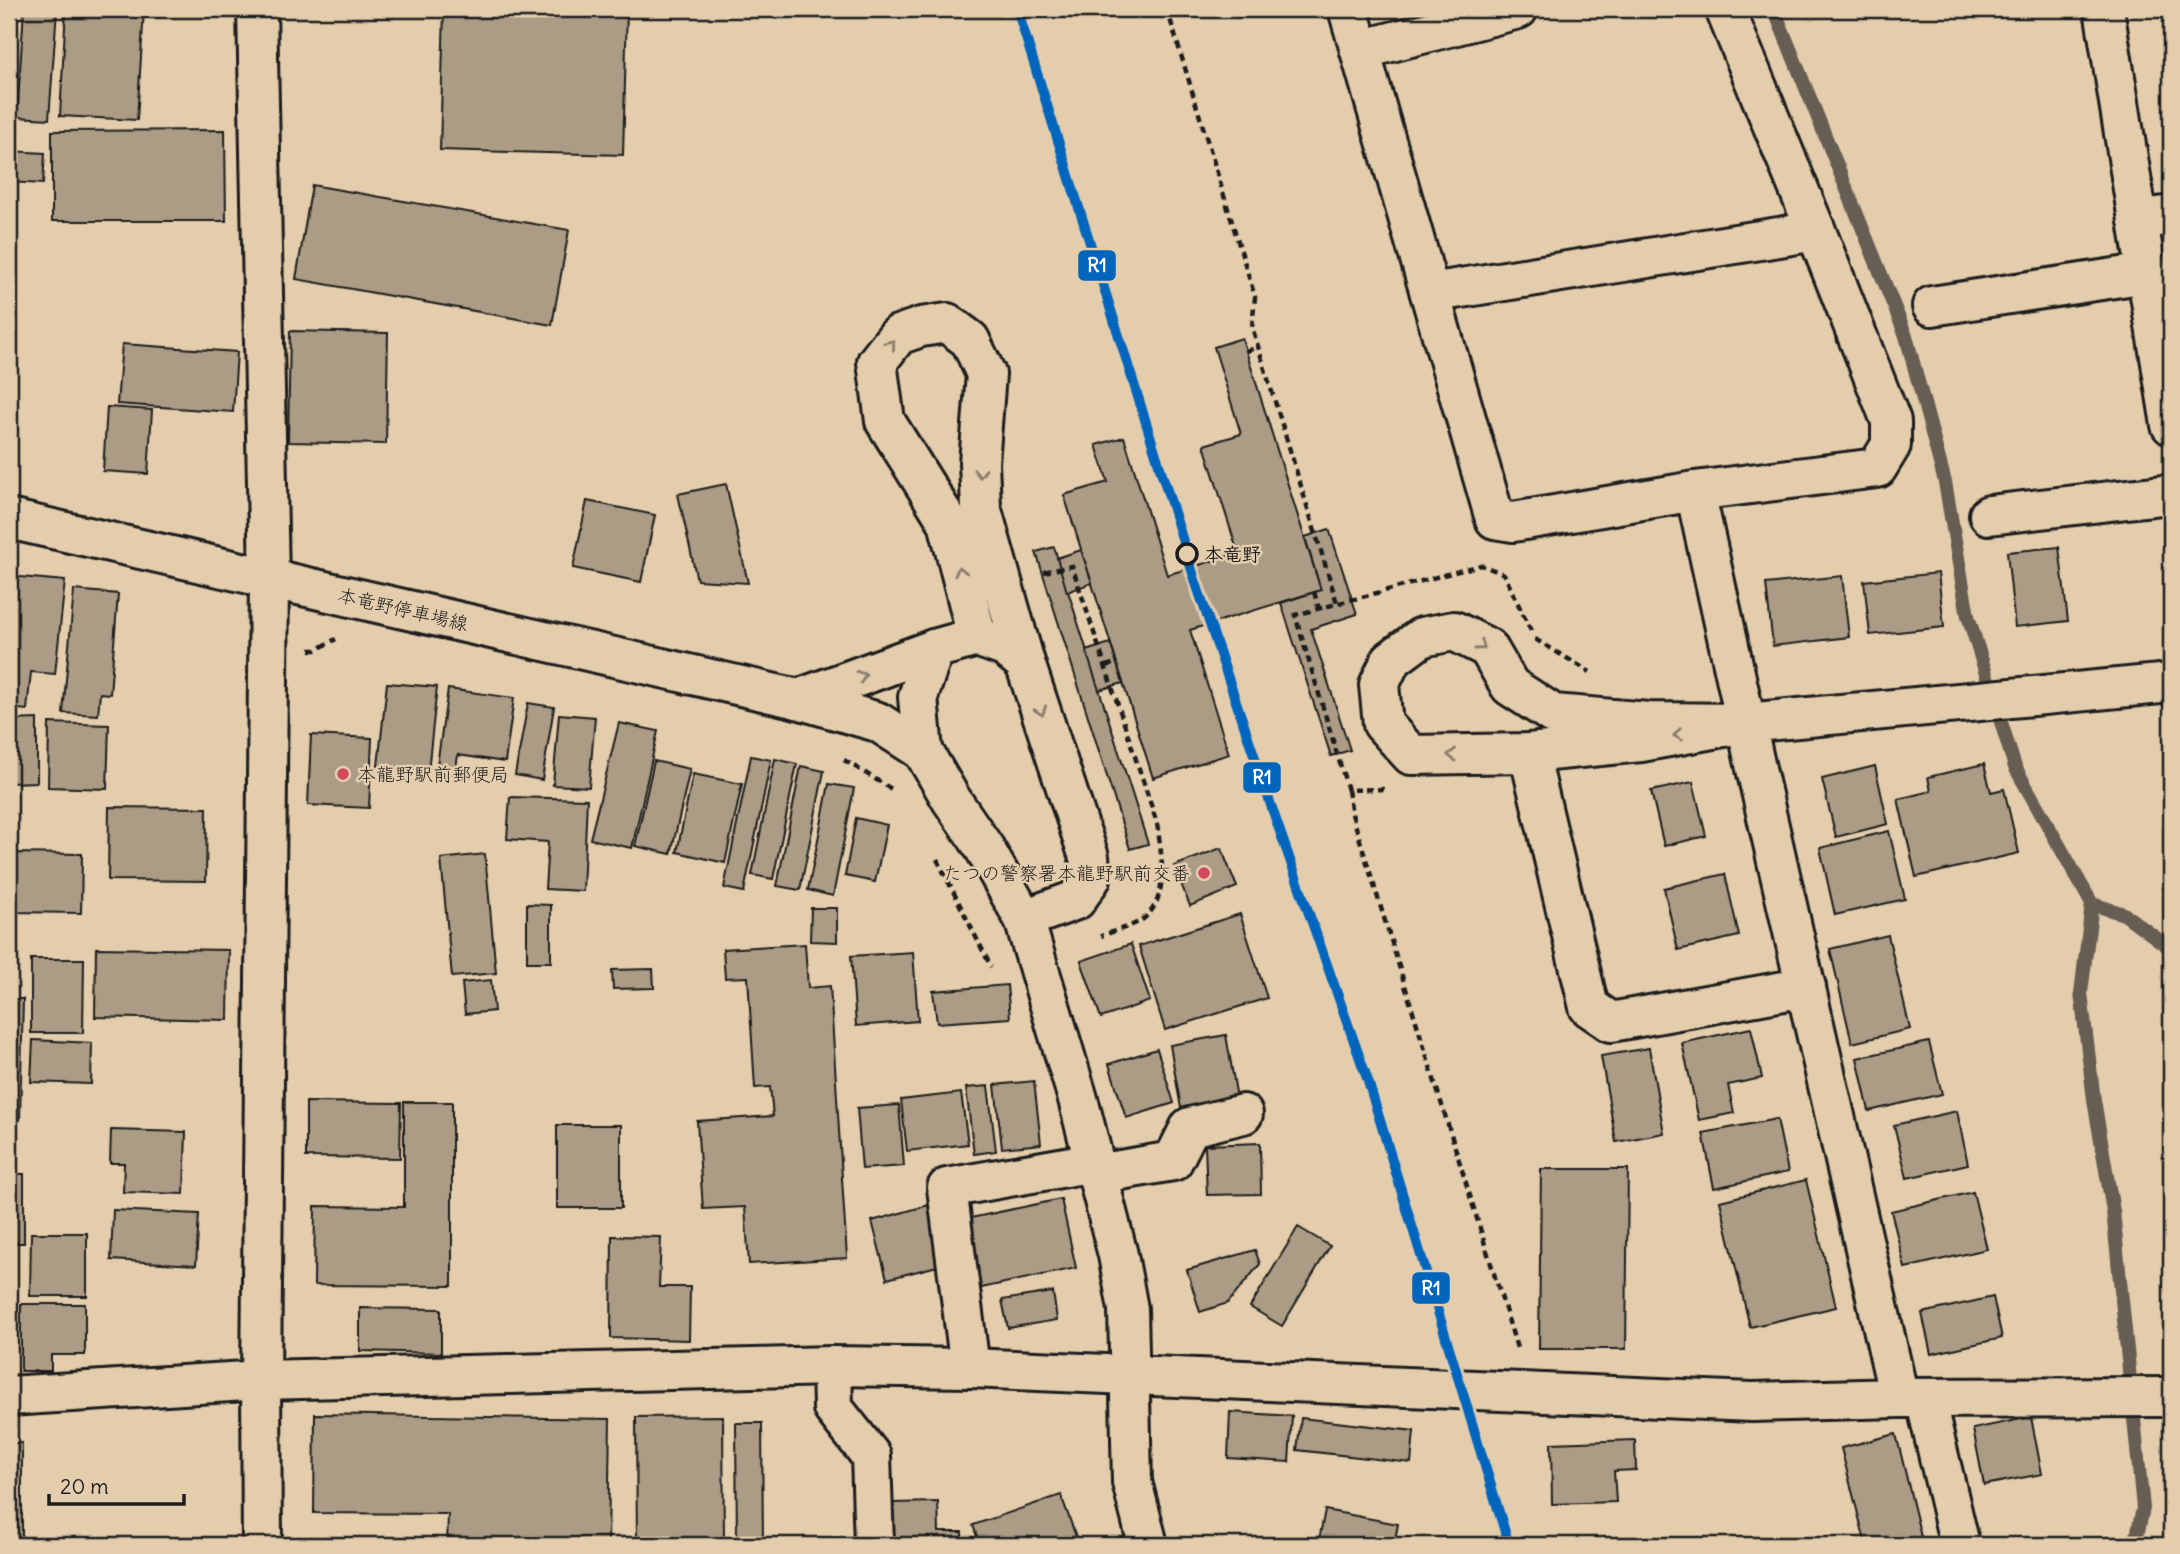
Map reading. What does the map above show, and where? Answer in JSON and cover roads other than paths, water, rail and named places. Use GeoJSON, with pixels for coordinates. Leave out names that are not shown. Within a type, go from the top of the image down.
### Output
{"type":"FeatureCollection","features":[{"type":"Feature","properties":{"kind":"street"},"geometry":{"type":"LineString","coordinates":[[257,9],[269,579],[261,1380],[262,1545]]}},
{"type":"Feature","properties":{"kind":"street"},"geometry":{"type":"LineString","coordinates":[[1348,9],[1495,519],[1513,522],[1695,491],[1877,468],[1891,445],[1891,421],[1725,9]]}},
{"type":"Feature","properties":{"kind":"street"},"geometry":{"type":"LineString","coordinates":[[1360,50],[1518,9]]}},
{"type":"Feature","properties":{"kind":"street"},"geometry":{"type":"LineString","coordinates":[[2104,9],[2155,218],[2147,273],[2171,425]]}},
{"type":"Feature","properties":{"kind":"street"},"geometry":{"type":"LineString","coordinates":[[1430,293],[1816,231]]}},
{"type":"Feature","properties":{"kind":"street"},"geometry":{"type":"LineString","coordinates":[[1932,306],[2147,273]]}},
{"type":"Feature","properties":{"kind":"street"},"geometry":{"type":"LineString","coordinates":[[977,637],[948,522],[885,421],[877,362],[898,335],[921,327],[947,323],[970,340],[986,374],[979,463],[981,507],[1025,663],[1089,857],[1091,878],[1076,900],[1024,919]]}},
{"type":"Feature","properties":{"kind":"street"},"geometry":{"type":"LineString","coordinates":[[1695,491],[1805,987],[1912,1398],[1960,1545]]}},
{"type":"Feature","properties":{"kind":"street"},"geometry":{"type":"LineString","coordinates":[[1989,515],[2171,494]]}},
{"type":"Feature","properties":{"kind":"street","name":"本竜野停車場線"},"geometry":{"type":"LineString","coordinates":[[9,519],[798,699],[878,722],[923,751]]}},
{"type":"Feature","properties":{"kind":"street"},"geometry":{"type":"LineString","coordinates":[[1745,723],[1649,722],[1553,714],[1510,686],[1488,648],[1454,631],[1422,637],[1391,660],[1379,685],[1383,724],[1411,755],[1529,753],[1642,741],[1745,723],[2171,683]]}},
{"type":"Feature","properties":{"kind":"street"},"geometry":{"type":"LineString","coordinates":[[798,699],[934,649],[977,637],[1006,647],[1025,663]]}},
{"type":"Feature","properties":{"kind":"street"},"geometry":{"type":"LineString","coordinates":[[934,649],[918,697],[923,751],[985,849],[1024,919],[1118,1255],[1128,1309],[1132,1482],[1148,1545]]}},
{"type":"Feature","properties":{"kind":"street"},"geometry":{"type":"LineString","coordinates":[[1529,753],[1589,1007],[1611,1022],[1805,987]]}},
{"type":"Feature","properties":{"kind":"street"},"geometry":{"type":"LineString","coordinates":[[970,1368],[947,1188],[1095,1168],[1172,1161],[1190,1128],[1243,1114]]}},
{"type":"Feature","properties":{"kind":"street"},"geometry":{"type":"LineString","coordinates":[[832,1366],[833,1408],[871,1456],[874,1545]]}},
{"type":"Feature","properties":{"kind":"street"},"geometry":{"type":"LineString","coordinates":[[9,1396],[261,1380],[832,1366],[970,1368],[1752,1402],[2171,1396]]}},
{"type":"Feature","properties":{"kind":"waterway"},"geometry":{"type":"LineString","coordinates":[[1774,9],[1906,336],[1945,482],[1968,616],[2015,767],[2092,904],[2124,914],[2171,949]]}},
{"type":"Feature","properties":{"kind":"waterway"},"geometry":{"type":"LineString","coordinates":[[2092,904],[2081,993],[2094,1100],[2113,1211],[2143,1508],[2135,1545]]}},
{"type":"Feature","properties":{"kind":"place","name":"本竜野"},"geometry":{"type":"Point","coordinates":[1187,554]}},
{"type":"Feature","properties":{"kind":"place","name":"本龍野駅前郵便局"},"geometry":{"type":"Point","coordinates":[343,774]}},
{"type":"Feature","properties":{"kind":"place","name":"たつの警察署本龍野駅前交番"},"geometry":{"type":"Point","coordinates":[1204,873]}}]}
